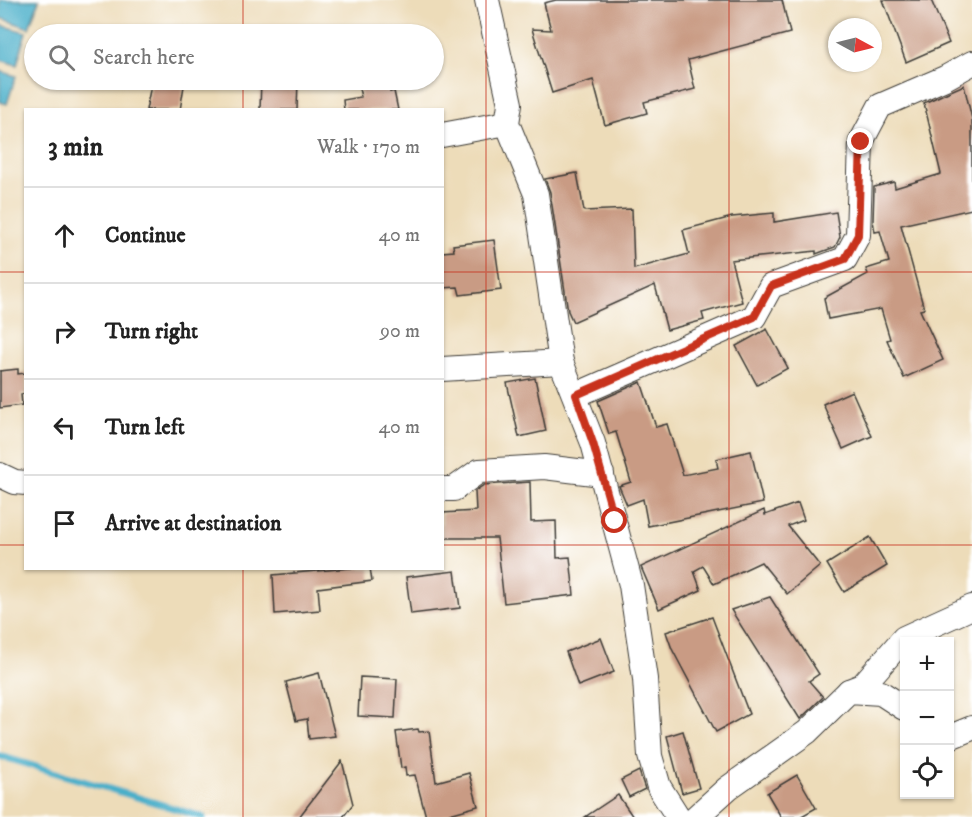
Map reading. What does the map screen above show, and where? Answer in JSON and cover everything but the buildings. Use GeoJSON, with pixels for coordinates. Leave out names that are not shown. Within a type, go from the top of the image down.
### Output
{"type":"FeatureCollection","features":[{"type":"Feature","properties":{"kind":"street"},"geometry":{"type":"LineString","coordinates":[[487,0],[510,104],[507,123],[536,194],[561,362],[576,395],[602,474],[631,585],[645,679],[650,756],[659,787],[678,817]]}},
{"type":"Feature","properties":{"kind":"street"},"geometry":{"type":"LineString","coordinates":[[576,395],[754,317],[771,286],[845,259],[858,235],[861,142],[880,106],[945,78],[972,63]]}},
{"type":"Feature","properties":{"kind":"street"},"geometry":{"type":"LineString","coordinates":[[444,135],[507,123]]}},
{"type":"Feature","properties":{"kind":"street"},"geometry":{"type":"LineString","coordinates":[[444,369],[561,362]]}},
{"type":"Feature","properties":{"kind":"street"},"geometry":{"type":"LineString","coordinates":[[444,489],[454,489],[479,471],[544,467],[602,474]]}},
{"type":"Feature","properties":{"kind":"street"},"geometry":{"type":"LineString","coordinates":[[0,475],[15,482],[24,483]]}},
{"type":"Feature","properties":{"kind":"street"},"geometry":{"type":"LineString","coordinates":[[696,817],[728,788],[807,732],[849,691],[862,686],[904,638],[972,607]]}},
{"type":"Feature","properties":{"kind":"street"},"geometry":{"type":"LineString","coordinates":[[849,691],[880,693],[900,706]]}},
{"type":"Feature","properties":{"kind":"street"},"geometry":{"type":"LineString","coordinates":[[954,735],[972,728]]}},
{"type":"Feature","properties":{"kind":"water"},"geometry":{"type":"Polygon","coordinates":[[[0,0],[39,0],[30,24],[24,24],[24,26],[0,18],[0,0]]]}},
{"type":"Feature","properties":{"kind":"water"},"geometry":{"type":"Polygon","coordinates":[[[0,25],[24,31],[17,65],[0,60],[0,25]]]}},
{"type":"Feature","properties":{"kind":"water"},"geometry":{"type":"Polygon","coordinates":[[[0,71],[16,76],[7,104],[0,102],[0,71]]]}},
{"type":"Feature","properties":{"kind":"waterway"},"geometry":{"type":"LineString","coordinates":[[0,756],[203,817]]}},
{"type":"Feature","properties":{"kind":"route"},"geometry":{"type":"LineString","coordinates":[[615,521],[593,443],[576,395],[754,317],[771,286],[845,259],[858,235],[861,142]]}}]}
